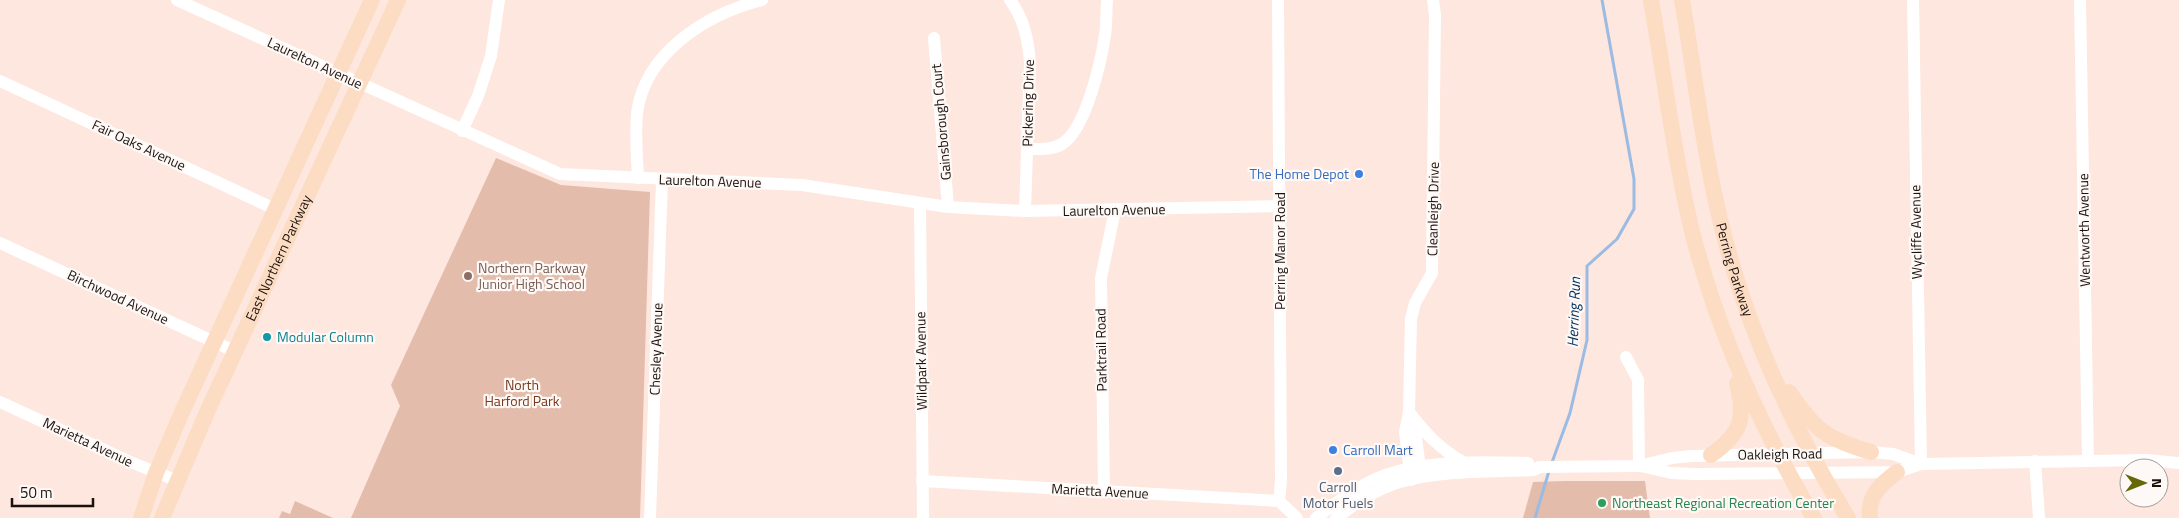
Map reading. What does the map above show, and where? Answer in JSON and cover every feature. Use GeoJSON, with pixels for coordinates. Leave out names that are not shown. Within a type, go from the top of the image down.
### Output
{"type":"FeatureCollection","features":[{"type":"Feature","properties":{"kind":"main road","name":"East Northern Parkway"},"geometry":{"type":"LineString","coordinates":[[141,518],[156,473],[372,0]]}},
{"type":"Feature","properties":{"kind":"main road","name":"East Northern Parkway"},"geometry":{"type":"LineString","coordinates":[[162,518],[398,0]]}},
{"type":"Feature","properties":{"kind":"main road"},"geometry":{"type":"LineString","coordinates":[[1652,0],[1681,181],[1691,224],[1738,386],[1741,417],[1738,428],[1733,437],[1711,455]]}},
{"type":"Feature","properties":{"kind":"main road","name":"Perring Parkway"},"geometry":{"type":"LineString","coordinates":[[1682,0],[1710,168],[1720,219],[1732,264],[1762,353],[1810,453],[1848,518]]}},
{"type":"Feature","properties":{"kind":"main road"},"geometry":{"type":"LineString","coordinates":[[1718,313],[1749,394],[1778,454],[1814,518]]}},
{"type":"Feature","properties":{"kind":"main road"},"geometry":{"type":"LineString","coordinates":[[1762,353],[1807,418],[1818,430],[1846,445],[1871,452]]}},
{"type":"Feature","properties":{"kind":"main road"},"geometry":{"type":"LineString","coordinates":[[1870,518],[1871,501],[1875,491],[1896,472]]}},
{"type":"Feature","properties":{"kind":"street","name":"Laurelton Avenue"},"geometry":{"type":"LineString","coordinates":[[177,0],[204,6],[359,84],[560,174],[802,185],[948,207],[1025,211],[1280,206]]}},
{"type":"Feature","properties":{"kind":"street"},"geometry":{"type":"LineString","coordinates":[[462,131],[478,96],[491,56],[499,0]]}},
{"type":"Feature","properties":{"kind":"street"},"geometry":{"type":"LineString","coordinates":[[638,178],[637,113],[641,96],[655,68],[678,42],[702,25],[722,15],[762,0]]}},
{"type":"Feature","properties":{"kind":"street","name":"Pickering Drive"},"geometry":{"type":"LineString","coordinates":[[1010,0],[1018,10],[1028,39],[1030,62],[1025,211]]}},
{"type":"Feature","properties":{"kind":"street"},"geometry":{"type":"LineString","coordinates":[[1028,149],[1045,149],[1064,143],[1075,132],[1084,116],[1106,33],[1106,0]]}},
{"type":"Feature","properties":{"kind":"street","name":"Perring Manor Road"},"geometry":{"type":"LineString","coordinates":[[1278,0],[1281,481],[1279,501]]}},
{"type":"Feature","properties":{"kind":"street","name":"Cleanleigh Drive"},"geometry":{"type":"LineString","coordinates":[[1415,474],[1405,432],[1409,412],[1411,319],[1415,303],[1432,272],[1435,15],[1433,0]]}},
{"type":"Feature","properties":{"kind":"street","name":"Wycliffe Avenue"},"geometry":{"type":"LineString","coordinates":[[1913,0],[1921,464]]}},
{"type":"Feature","properties":{"kind":"street","name":"Wentworth Avenue"},"geometry":{"type":"LineString","coordinates":[[2080,0],[2088,460]]}},
{"type":"Feature","properties":{"kind":"street","name":"Gainsborough Court"},"geometry":{"type":"LineString","coordinates":[[934,38],[948,207]]}},
{"type":"Feature","properties":{"kind":"street","name":"Fair Oaks Avenue"},"geometry":{"type":"LineString","coordinates":[[0,81],[277,210]]}},
{"type":"Feature","properties":{"kind":"street","name":"Chesley Avenue"},"geometry":{"type":"LineString","coordinates":[[650,518],[662,180]]}},
{"type":"Feature","properties":{"kind":"street","name":"Wildpark Avenue"},"geometry":{"type":"LineString","coordinates":[[920,203],[923,518]]}},
{"type":"Feature","properties":{"kind":"street","name":"Parktrail Road"},"geometry":{"type":"LineString","coordinates":[[1104,492],[1101,278],[1115,210]]}},
{"type":"Feature","properties":{"kind":"street","name":"Birchwood Avenue"},"geometry":{"type":"LineString","coordinates":[[0,243],[236,352]]}},
{"type":"Feature","properties":{"kind":"street"},"geometry":{"type":"LineString","coordinates":[[1626,357],[1638,380],[1639,466]]}},
{"type":"Feature","properties":{"kind":"street","name":"Marietta Avenue"},"geometry":{"type":"LineString","coordinates":[[0,402],[156,473],[178,481]]}},
{"type":"Feature","properties":{"kind":"street"},"geometry":{"type":"LineString","coordinates":[[1409,412],[1422,430],[1444,451],[1463,462]]}},
{"type":"Feature","properties":{"kind":"street","name":"Oakleigh Road"},"geometry":{"type":"LineString","coordinates":[[1639,466],[1672,458],[1711,455],[1871,452],[1893,454],[1921,464]]}},
{"type":"Feature","properties":{"kind":"street","name":"Oakleigh Road"},"geometry":{"type":"LineString","coordinates":[[1316,518],[1358,488],[1394,472],[1440,475],[1534,470],[1540,467],[1639,466],[1671,473],[1789,474],[1896,472],[1921,464],[2088,460],[2158,460],[2179,462]]}},
{"type":"Feature","properties":{"kind":"street"},"geometry":{"type":"LineString","coordinates":[[2035,461],[2039,518]]}},
{"type":"Feature","properties":{"kind":"street","name":"Oakleigh Road"},"geometry":{"type":"LineString","coordinates":[[1336,518],[1374,492],[1415,474],[1463,462],[1534,463],[1540,467]]}},
{"type":"Feature","properties":{"kind":"street","name":"Marietta Avenue"},"geometry":{"type":"LineString","coordinates":[[922,480],[1279,501]]}},
{"type":"Feature","properties":{"kind":"street"},"geometry":{"type":"LineString","coordinates":[[1279,501],[1296,518]]}},
{"type":"Feature","properties":{"kind":"green space","name":"North Harford Park"},"geometry":{"type":"Polygon","coordinates":[[[496,158],[561,185],[650,192],[640,518],[351,518],[400,406],[391,385],[496,158]]]}},
{"type":"Feature","properties":{"kind":"green space","name":"Northeast Regional Recreation Center"},"geometry":{"type":"Polygon","coordinates":[[[1645,481],[1650,518],[1523,518],[1533,482],[1645,481]]]}},
{"type":"Feature","properties":{"kind":"green space"},"geometry":{"type":"Polygon","coordinates":[[[295,501],[333,518],[279,518],[282,511],[290,514],[295,501]]]}},
{"type":"Feature","properties":{"kind":"waterway","name":"Herring Run"},"geometry":{"type":"LineString","coordinates":[[1551,465],[1570,413],[1587,340],[1587,266],[1617,239],[1634,209],[1634,179],[1602,0]]}},
{"type":"Feature","properties":{"kind":"waterway","name":"Herring Run"},"geometry":{"type":"LineString","coordinates":[[1535,518],[1549,471]]}},
{"type":"Feature","properties":{"kind":"place","name":"The Home Depot"},"geometry":{"type":"Point","coordinates":[1359,174]}},
{"type":"Feature","properties":{"kind":"place","name":"Northern Parkway Junior High School"},"geometry":{"type":"Point","coordinates":[468,276]}},
{"type":"Feature","properties":{"kind":"place","name":"Modular Column"},"geometry":{"type":"Point","coordinates":[267,337]}},
{"type":"Feature","properties":{"kind":"place","name":"Carroll Mart"},"geometry":{"type":"Point","coordinates":[1333,450]}},
{"type":"Feature","properties":{"kind":"place","name":"Carroll Motor Fuels"},"geometry":{"type":"Point","coordinates":[1338,471]}},
{"type":"Feature","properties":{"kind":"place","name":"Northeast Regional Recreation Center"},"geometry":{"type":"Point","coordinates":[1602,503]}}]}
